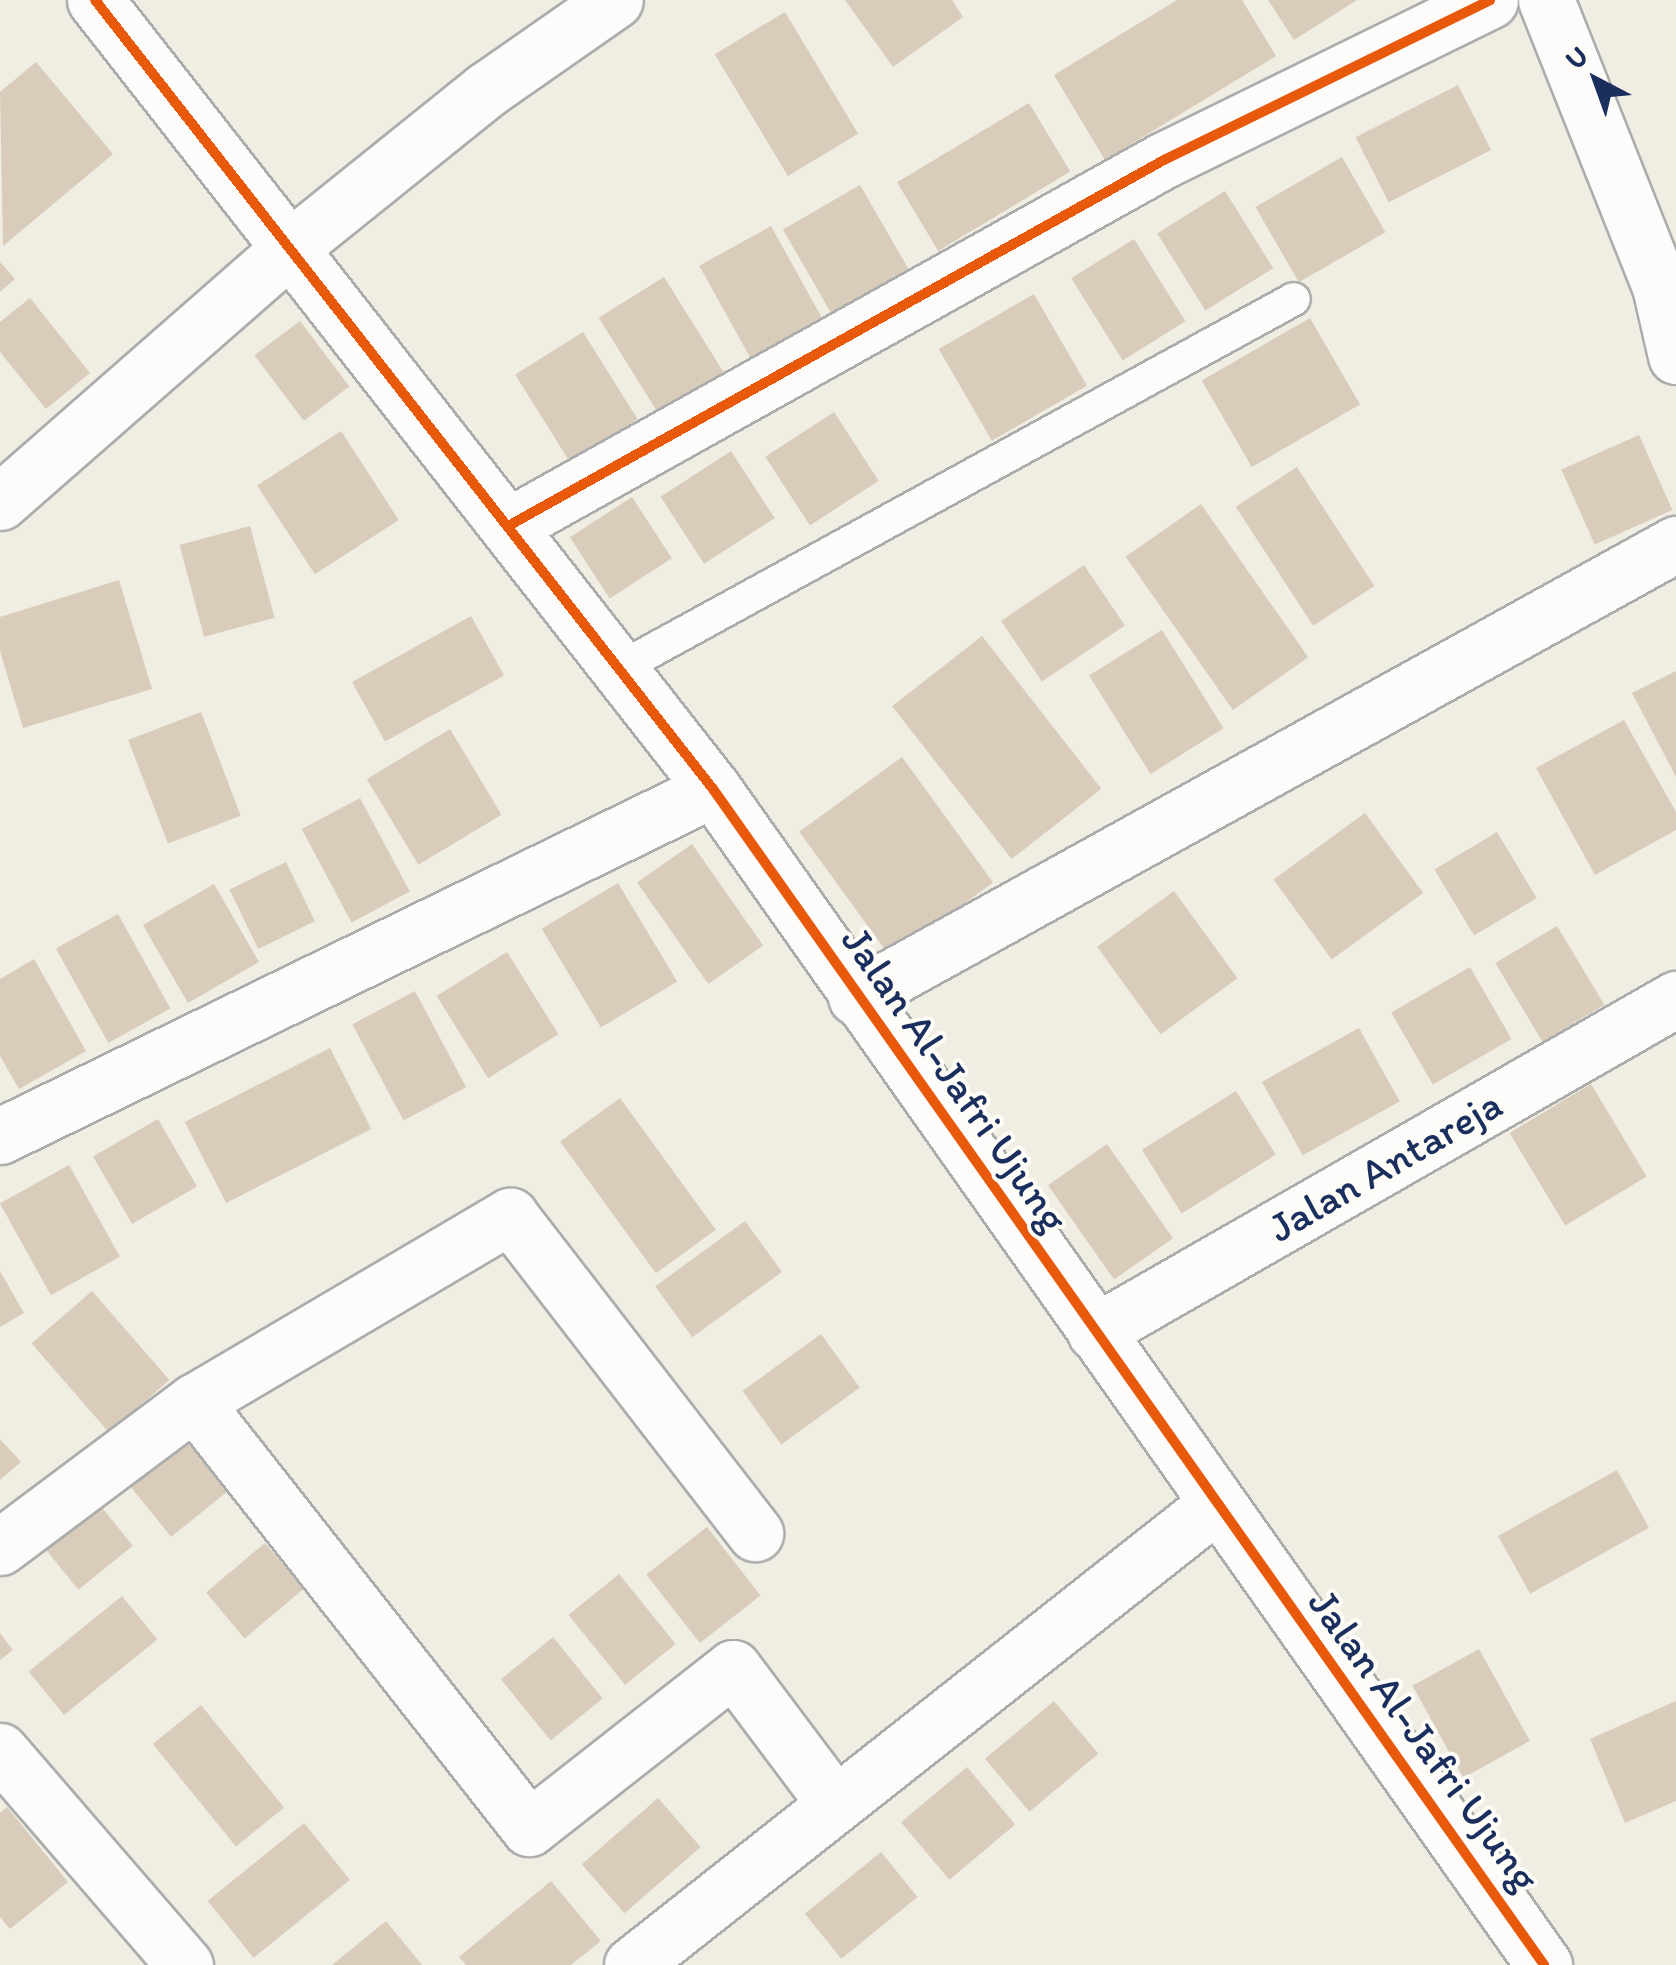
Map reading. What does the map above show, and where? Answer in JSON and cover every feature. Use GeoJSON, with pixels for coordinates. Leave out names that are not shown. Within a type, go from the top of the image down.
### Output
{"type":"FeatureCollection","features":[{"type":"Feature","properties":{"kind":"street","name":"Jalan Al-Jafri Ujung"},"geometry":{"type":"LineString","coordinates":[[95,0],[292,246],[713,789],[856,997],[1544,1965]]}},
{"type":"Feature","properties":{"kind":"street"},"geometry":{"type":"LineString","coordinates":[[0,502],[292,246],[486,90],[615,0]]}},
{"type":"Feature","properties":{"kind":"street"},"geometry":{"type":"LineString","coordinates":[[510,526],[1164,160],[1490,0]]}},
{"type":"Feature","properties":{"kind":"street"},"geometry":{"type":"LineString","coordinates":[[1546,0],[1668,282],[1676,356]]}},
{"type":"Feature","properties":{"kind":"street"},"geometry":{"type":"LineString","coordinates":[[856,997],[1676,544]]}},
{"type":"Feature","properties":{"kind":"street"},"geometry":{"type":"LineString","coordinates":[[0,1136],[713,789]]}},
{"type":"Feature","properties":{"kind":"street","name":"Jalan Antareja"},"geometry":{"type":"LineString","coordinates":[[1094,1332],[1676,999]]}},
{"type":"Feature","properties":{"kind":"street"},"geometry":{"type":"LineString","coordinates":[[0,1548],[194,1402],[510,1216],[754,1533]]}},
{"type":"Feature","properties":{"kind":"street"},"geometry":{"type":"LineString","coordinates":[[194,1402],[530,1828],[733,1668],[836,1804]]}},
{"type":"Feature","properties":{"kind":"street"},"geometry":{"type":"LineString","coordinates":[[632,1965],[1216,1504]]}},
{"type":"Feature","properties":{"kind":"street"},"geometry":{"type":"LineString","coordinates":[[0,1751],[185,1965]]}},
{"type":"Feature","properties":{"kind":"lane"},"geometry":{"type":"LineString","coordinates":[[620,668],[1294,300]]}},
{"type":"Feature","properties":{"kind":"building"},"geometry":{"type":"Polygon","coordinates":[[[845,0],[952,0],[963,17],[893,67],[845,0]]]}},
{"type":"Feature","properties":{"kind":"building"},"geometry":{"type":"Polygon","coordinates":[[[1177,0],[1242,0],[1276,56],[1105,160],[1054,75],[1177,0]]]}},
{"type":"Feature","properties":{"kind":"building"},"geometry":{"type":"Polygon","coordinates":[[[1268,0],[1357,0],[1294,40],[1268,0]]]}},
{"type":"Feature","properties":{"kind":"building"},"geometry":{"type":"Polygon","coordinates":[[[785,12],[858,134],[788,176],[715,54],[785,12]]]}},
{"type":"Feature","properties":{"kind":"building"},"geometry":{"type":"Polygon","coordinates":[[[36,62],[113,154],[3,246],[0,92],[36,62]]]}},
{"type":"Feature","properties":{"kind":"building"},"geometry":{"type":"Polygon","coordinates":[[[1458,85],[1491,150],[1389,202],[1356,137],[1458,85]]]}},
{"type":"Feature","properties":{"kind":"building"},"geometry":{"type":"Polygon","coordinates":[[[1029,103],[1070,172],[938,251],[897,182],[1029,103]]]}},
{"type":"Feature","properties":{"kind":"building"},"geometry":{"type":"Polygon","coordinates":[[[1342,157],[1386,232],[1299,282],[1255,207],[1342,157]]]}},
{"type":"Feature","properties":{"kind":"building"},"geometry":{"type":"Polygon","coordinates":[[[860,185],[914,279],[837,323],[783,230],[860,185]]]}},
{"type":"Feature","properties":{"kind":"building"},"geometry":{"type":"Polygon","coordinates":[[[1225,191],[1273,268],[1205,311],[1157,233],[1225,191]]]}},
{"type":"Feature","properties":{"kind":"building"},"geometry":{"type":"Polygon","coordinates":[[[771,226],[826,325],[754,365],[699,266],[771,226]]]}},
{"type":"Feature","properties":{"kind":"building"},"geometry":{"type":"Polygon","coordinates":[[[1134,239],[1185,321],[1123,360],[1071,278],[1134,239]]]}},
{"type":"Feature","properties":{"kind":"building"},"geometry":{"type":"Polygon","coordinates":[[[0,262],[15,279],[0,292],[0,262]]]}},
{"type":"Feature","properties":{"kind":"building"},"geometry":{"type":"Polygon","coordinates":[[[664,277],[724,373],[659,414],[599,318],[664,277]]]}},
{"type":"Feature","properties":{"kind":"building"},"geometry":{"type":"Polygon","coordinates":[[[1034,294],[1087,386],[992,441],[939,349],[1034,294]]]}},
{"type":"Feature","properties":{"kind":"building"},"geometry":{"type":"Polygon","coordinates":[[[30,298],[90,373],[46,409],[0,352],[0,322],[30,298]]]}},
{"type":"Feature","properties":{"kind":"building"},"geometry":{"type":"Polygon","coordinates":[[[1310,318],[1360,405],[1252,467],[1202,380],[1310,318]]]}},
{"type":"Feature","properties":{"kind":"building"},"geometry":{"type":"Polygon","coordinates":[[[300,321],[349,386],[304,421],[254,355],[300,321]]]}},
{"type":"Feature","properties":{"kind":"building"},"geometry":{"type":"Polygon","coordinates":[[[583,332],[638,419],[570,462],[515,374],[583,332]]]}},
{"type":"Feature","properties":{"kind":"building"},"geometry":{"type":"Polygon","coordinates":[[[834,412],[879,481],[810,525],[765,457],[834,412]]]}},
{"type":"Feature","properties":{"kind":"building"},"geometry":{"type":"Polygon","coordinates":[[[341,431],[399,520],[315,574],[257,485],[341,431]]]}},
{"type":"Feature","properties":{"kind":"building"},"geometry":{"type":"Polygon","coordinates":[[[1639,435],[1672,510],[1595,544],[1561,470],[1639,435]]]}},
{"type":"Feature","properties":{"kind":"building"},"geometry":{"type":"Polygon","coordinates":[[[731,451],[775,518],[704,564],[661,497],[731,451]]]}},
{"type":"Feature","properties":{"kind":"building"},"geometry":{"type":"Polygon","coordinates":[[[1297,467],[1374,586],[1313,626],[1236,507],[1297,467]]]}},
{"type":"Feature","properties":{"kind":"building"},"geometry":{"type":"Polygon","coordinates":[[[632,497],[672,558],[610,599],[570,537],[632,497]]]}},
{"type":"Feature","properties":{"kind":"building"},"geometry":{"type":"Polygon","coordinates":[[[1201,504],[1308,657],[1233,710],[1126,557],[1201,504]]]}},
{"type":"Feature","properties":{"kind":"building"},"geometry":{"type":"Polygon","coordinates":[[[250,526],[275,618],[204,637],[179,545],[250,526]]]}},
{"type":"Feature","properties":{"kind":"building"},"geometry":{"type":"Polygon","coordinates":[[[1084,565],[1125,626],[1042,681],[1001,621],[1084,565]]]}},
{"type":"Feature","properties":{"kind":"building"},"geometry":{"type":"Polygon","coordinates":[[[119,580],[152,689],[23,728],[0,651],[0,617],[119,580]]]}},
{"type":"Feature","properties":{"kind":"building"},"geometry":{"type":"Polygon","coordinates":[[[471,616],[504,675],[385,741],[352,682],[471,616]]]}},
{"type":"Feature","properties":{"kind":"building"},"geometry":{"type":"Polygon","coordinates":[[[1162,630],[1223,728],[1151,774],[1089,676],[1162,630]]]}},
{"type":"Feature","properties":{"kind":"building"},"geometry":{"type":"Polygon","coordinates":[[[982,636],[1101,789],[1012,859],[892,706],[982,636]]]}},
{"type":"Feature","properties":{"kind":"building"},"geometry":{"type":"Polygon","coordinates":[[[1676,671],[1676,777],[1632,693],[1676,671]]]}},
{"type":"Feature","properties":{"kind":"building"},"geometry":{"type":"Polygon","coordinates":[[[201,712],[241,816],[168,844],[128,740],[201,712]]]}},
{"type":"Feature","properties":{"kind":"building"},"geometry":{"type":"Polygon","coordinates":[[[1624,720],[1676,812],[1676,830],[1595,875],[1536,768],[1624,720]]]}},
{"type":"Feature","properties":{"kind":"building"},"geometry":{"type":"Polygon","coordinates":[[[450,729],[502,815],[418,865],[367,779],[450,729]]]}},
{"type":"Feature","properties":{"kind":"building"},"geometry":{"type":"Polygon","coordinates":[[[902,757],[993,882],[890,957],[799,832],[902,757]]]}},
{"type":"Feature","properties":{"kind":"building"},"geometry":{"type":"Polygon","coordinates":[[[360,798],[410,892],[351,923],[302,829],[360,798]]]}},
{"type":"Feature","properties":{"kind":"building"},"geometry":{"type":"Polygon","coordinates":[[[1365,813],[1423,893],[1332,960],[1274,879],[1365,813]]]}},
{"type":"Feature","properties":{"kind":"building"},"geometry":{"type":"Polygon","coordinates":[[[1497,832],[1537,898],[1474,936],[1434,870],[1497,832]]]}},
{"type":"Feature","properties":{"kind":"building"},"geometry":{"type":"Polygon","coordinates":[[[692,844],[763,946],[708,984],[637,882],[692,844]]]}},
{"type":"Feature","properties":{"kind":"building"},"geometry":{"type":"Polygon","coordinates":[[[286,862],[315,921],[258,949],[229,890],[286,862]]]}},
{"type":"Feature","properties":{"kind":"building"},"geometry":{"type":"Polygon","coordinates":[[[618,883],[677,982],[601,1027],[542,929],[618,883]]]}},
{"type":"Feature","properties":{"kind":"building"},"geometry":{"type":"Polygon","coordinates":[[[214,884],[259,962],[188,1003],[143,925],[214,884]]]}},
{"type":"Feature","properties":{"kind":"building"},"geometry":{"type":"Polygon","coordinates":[[[1174,891],[1237,978],[1161,1034],[1097,947],[1174,891]]]}},
{"type":"Feature","properties":{"kind":"building"},"geometry":{"type":"Polygon","coordinates":[[[118,914],[170,1008],[108,1043],[56,948],[118,914]]]}},
{"type":"Feature","properties":{"kind":"building"},"geometry":{"type":"Polygon","coordinates":[[[1557,926],[1604,1005],[1543,1042],[1495,963],[1557,926]]]}},
{"type":"Feature","properties":{"kind":"building"},"geometry":{"type":"Polygon","coordinates":[[[507,952],[558,1034],[488,1078],[437,996],[507,952]]]}},
{"type":"Feature","properties":{"kind":"building"},"geometry":{"type":"Polygon","coordinates":[[[34,959],[86,1051],[19,1089],[0,1056],[0,979],[34,959]]]}},
{"type":"Feature","properties":{"kind":"building"},"geometry":{"type":"Polygon","coordinates":[[[1470,967],[1512,1039],[1433,1084],[1391,1013],[1470,967]]]}},
{"type":"Feature","properties":{"kind":"building"},"geometry":{"type":"Polygon","coordinates":[[[415,991],[466,1087],[403,1121],[352,1024],[415,991]]]}},
{"type":"Feature","properties":{"kind":"building"},"geometry":{"type":"Polygon","coordinates":[[[1359,1028],[1400,1101],[1303,1155],[1262,1082],[1359,1028]]]}},
{"type":"Feature","properties":{"kind":"building"},"geometry":{"type":"Polygon","coordinates":[[[330,1048],[371,1129],[226,1203],[185,1122],[330,1048]]]}},
{"type":"Feature","properties":{"kind":"building"},"geometry":{"type":"Polygon","coordinates":[[[1591,1084],[1647,1177],[1565,1226],[1510,1133],[1591,1084]]]}},
{"type":"Feature","properties":{"kind":"building"},"geometry":{"type":"Polygon","coordinates":[[[1236,1091],[1276,1155],[1182,1213],[1142,1150],[1236,1091]]]}},
{"type":"Feature","properties":{"kind":"building"},"geometry":{"type":"Polygon","coordinates":[[[620,1098],[716,1230],[656,1273],[560,1141],[620,1098]]]}},
{"type":"Feature","properties":{"kind":"building"},"geometry":{"type":"Polygon","coordinates":[[[158,1119],[197,1187],[132,1224],[93,1156],[158,1119]]]}},
{"type":"Feature","properties":{"kind":"building"},"geometry":{"type":"Polygon","coordinates":[[[1107,1144],[1173,1238],[1114,1279],[1048,1185],[1107,1144]]]}},
{"type":"Feature","properties":{"kind":"building"},"geometry":{"type":"Polygon","coordinates":[[[69,1165],[120,1257],[51,1295],[0,1203],[69,1165]]]}},
{"type":"Feature","properties":{"kind":"building"},"geometry":{"type":"Polygon","coordinates":[[[745,1221],[782,1272],[692,1337],[655,1286],[745,1221]]]}},
{"type":"Feature","properties":{"kind":"building"},"geometry":{"type":"Polygon","coordinates":[[[0,1271],[24,1313],[0,1327],[0,1271]]]}},
{"type":"Feature","properties":{"kind":"building"},"geometry":{"type":"Polygon","coordinates":[[[92,1291],[169,1380],[109,1433],[32,1343],[92,1291]]]}},
{"type":"Feature","properties":{"kind":"building"},"geometry":{"type":"Polygon","coordinates":[[[821,1334],[860,1387],[781,1444],[743,1391],[821,1334]]]}},
{"type":"Feature","properties":{"kind":"building"},"geometry":{"type":"Polygon","coordinates":[[[187,1434],[231,1488],[171,1537],[127,1482],[187,1434]]]}},
{"type":"Feature","properties":{"kind":"building"},"geometry":{"type":"Polygon","coordinates":[[[0,1439],[21,1462],[0,1480],[0,1439]]]}},
{"type":"Feature","properties":{"kind":"building"},"geometry":{"type":"Polygon","coordinates":[[[1617,1470],[1649,1528],[1530,1594],[1498,1536],[1617,1470]]]}},
{"type":"Feature","properties":{"kind":"building"},"geometry":{"type":"Polygon","coordinates":[[[95,1499],[133,1546],[78,1590],[41,1543],[95,1499]]]}},
{"type":"Feature","properties":{"kind":"building"},"geometry":{"type":"Polygon","coordinates":[[[707,1527],[761,1596],[700,1643],[646,1574],[707,1527]]]}},
{"type":"Feature","properties":{"kind":"building"},"geometry":{"type":"Polygon","coordinates":[[[265,1543],[304,1589],[245,1638],[206,1592],[265,1543]]]}},
{"type":"Feature","properties":{"kind":"building"},"geometry":{"type":"Polygon","coordinates":[[[619,1574],[676,1644],[625,1685],[568,1615],[619,1574]]]}},
{"type":"Feature","properties":{"kind":"building"},"geometry":{"type":"Polygon","coordinates":[[[122,1596],[157,1640],[64,1715],[29,1672],[122,1596]]]}},
{"type":"Feature","properties":{"kind":"building"},"geometry":{"type":"Polygon","coordinates":[[[0,1633],[13,1650],[0,1660],[0,1633]]]}},
{"type":"Feature","properties":{"kind":"building"},"geometry":{"type":"Polygon","coordinates":[[[553,1637],[603,1698],[551,1741],[501,1679],[553,1637]]]}},
{"type":"Feature","properties":{"kind":"building"},"geometry":{"type":"Polygon","coordinates":[[[1479,1649],[1530,1741],[1463,1778],[1413,1686],[1479,1649]]]}},
{"type":"Feature","properties":{"kind":"building"},"geometry":{"type":"Polygon","coordinates":[[[1054,1701],[1098,1754],[1029,1812],[985,1759],[1054,1701]]]}},
{"type":"Feature","properties":{"kind":"building"},"geometry":{"type":"Polygon","coordinates":[[[1676,1701],[1676,1801],[1625,1823],[1590,1739],[1676,1701]]]}},
{"type":"Feature","properties":{"kind":"building"},"geometry":{"type":"Polygon","coordinates":[[[201,1705],[284,1808],[236,1847],[153,1744],[201,1705]]]}},
{"type":"Feature","properties":{"kind":"building"},"geometry":{"type":"Polygon","coordinates":[[[967,1767],[1015,1824],[949,1880],[901,1822],[967,1767]]]}},
{"type":"Feature","properties":{"kind":"building"},"geometry":{"type":"Polygon","coordinates":[[[658,1798],[701,1847],[624,1913],[582,1864],[658,1798]]]}},
{"type":"Feature","properties":{"kind":"building"},"geometry":{"type":"Polygon","coordinates":[[[7,1807],[68,1882],[10,1929],[0,1917],[0,1813],[7,1807]]]}},
{"type":"Feature","properties":{"kind":"building"},"geometry":{"type":"Polygon","coordinates":[[[304,1823],[350,1880],[254,1958],[208,1901],[304,1823]]]}},
{"type":"Feature","properties":{"kind":"building"},"geometry":{"type":"Polygon","coordinates":[[[881,1852],[918,1897],[841,1959],[805,1914],[881,1852]]]}},
{"type":"Feature","properties":{"kind":"building"},"geometry":{"type":"Polygon","coordinates":[[[551,1881],[601,1941],[571,1965],[466,1965],[459,1957],[551,1881]]]}},
{"type":"Feature","properties":{"kind":"building"},"geometry":{"type":"Polygon","coordinates":[[[386,1921],[422,1965],[332,1965],[386,1921]]]}},
{"type":"Feature","properties":{"kind":"cycle path"},"geometry":{"type":"LineString","coordinates":[[95,0],[713,789],[1544,1965]]}},
{"type":"Feature","properties":{"kind":"cycle path"},"geometry":{"type":"LineString","coordinates":[[510,525],[1164,160],[1490,0]]}}]}
